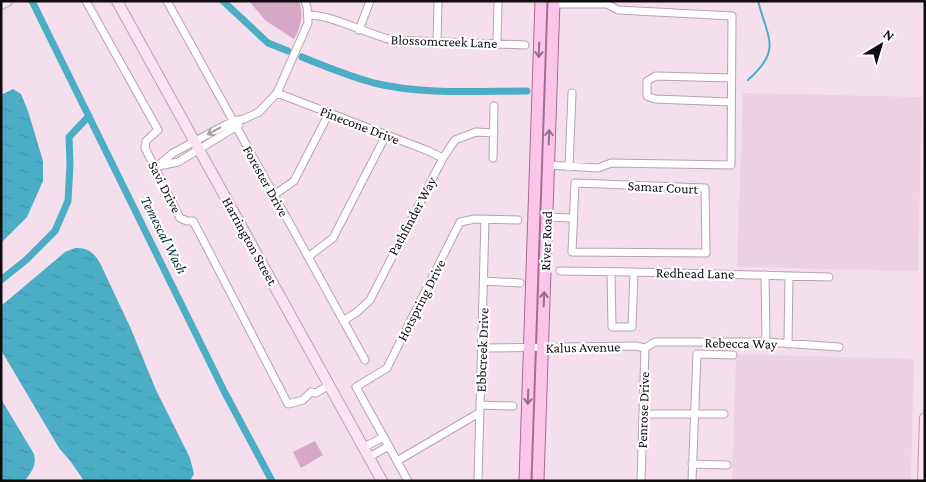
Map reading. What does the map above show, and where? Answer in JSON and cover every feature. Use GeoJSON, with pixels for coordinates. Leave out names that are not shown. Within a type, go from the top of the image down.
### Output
{"type":"FeatureCollection","features":[{"type":"Feature","properties":{"kind":"main road","name":"River Road"},"geometry":{"type":"LineString","coordinates":[[525,481],[541,1]]}},
{"type":"Feature","properties":{"kind":"main road","name":"River Road"},"geometry":{"type":"LineString","coordinates":[[538,481],[554,3]]}},
{"type":"Feature","properties":{"kind":"street","name":"Savi Drive"},"geometry":{"type":"LineString","coordinates":[[86,1],[158,130],[146,141],[144,148],[157,167],[180,218],[193,221],[200,232],[288,404],[307,398],[310,399],[329,385]]}},
{"type":"Feature","properties":{"kind":"street","name":"Harrington Street"},"geometry":{"type":"LineString","coordinates":[[117,1],[382,481]]}},
{"type":"Feature","properties":{"kind":"street","name":"Forester Drive"},"geometry":{"type":"LineString","coordinates":[[167,1],[365,360]]}},
{"type":"Feature","properties":{"kind":"street"},"geometry":{"type":"LineString","coordinates":[[157,167],[178,162],[197,145],[259,112],[277,93],[303,38],[308,23],[305,1]]}},
{"type":"Feature","properties":{"kind":"street"},"geometry":{"type":"LineString","coordinates":[[359,30],[370,1]]}},
{"type":"Feature","properties":{"kind":"street"},"geometry":{"type":"LineString","coordinates":[[437,42],[438,1]]}},
{"type":"Feature","properties":{"kind":"street"},"geometry":{"type":"LineString","coordinates":[[497,43],[498,1]]}},
{"type":"Feature","properties":{"kind":"street"},"geometry":{"type":"LineString","coordinates":[[548,165],[598,168],[612,163],[730,165],[732,16],[618,10],[607,4],[554,3]]}},
{"type":"Feature","properties":{"kind":"street","name":"Blossomcreek Lane"},"geometry":{"type":"LineString","coordinates":[[308,15],[325,17],[392,40],[524,45]]}},
{"type":"Feature","properties":{"kind":"street"},"geometry":{"type":"LineString","coordinates":[[731,78],[656,76],[647,81],[647,96],[655,99],[731,102]]}},
{"type":"Feature","properties":{"kind":"street","name":"Pinecone Drive"},"geometry":{"type":"LineString","coordinates":[[277,93],[443,158]]}},
{"type":"Feature","properties":{"kind":"street"},"geometry":{"type":"LineString","coordinates":[[569,167],[572,93]]}},
{"type":"Feature","properties":{"kind":"street"},"geometry":{"type":"LineString","coordinates":[[493,158],[494,106]]}},
{"type":"Feature","properties":{"kind":"street"},"geometry":{"type":"LineString","coordinates":[[274,195],[294,181],[329,113]]}},
{"type":"Feature","properties":{"kind":"street","name":"Pathfinder Way"},"geometry":{"type":"LineString","coordinates":[[343,321],[370,300],[443,158],[455,140],[476,132],[494,133]]}},
{"type":"Feature","properties":{"kind":"street"},"geometry":{"type":"LineString","coordinates":[[308,257],[333,238],[386,135]]}},
{"type":"Feature","properties":{"kind":"street","name":"Samar Court"},"geometry":{"type":"LineString","coordinates":[[575,183],[705,188],[706,253],[572,252],[572,218],[575,183]]}},
{"type":"Feature","properties":{"kind":"street"},"geometry":{"type":"LineString","coordinates":[[547,217],[572,218]]}},
{"type":"Feature","properties":{"kind":"street"},"geometry":{"type":"LineString","coordinates":[[485,219],[518,220]]}},
{"type":"Feature","properties":{"kind":"street","name":"Ebbcreek Drive"},"geometry":{"type":"LineString","coordinates":[[478,481],[485,219]]}},
{"type":"Feature","properties":{"kind":"street","name":"Hotspring Drive"},"geometry":{"type":"LineString","coordinates":[[384,436],[356,387],[387,368],[460,222],[485,219]]}},
{"type":"Feature","properties":{"kind":"street","name":"Redhead Lane"},"geometry":{"type":"LineString","coordinates":[[560,272],[829,277]]}},
{"type":"Feature","properties":{"kind":"street"},"geometry":{"type":"LineString","coordinates":[[611,272],[612,327],[632,327],[634,272]]}},
{"type":"Feature","properties":{"kind":"street"},"geometry":{"type":"LineString","coordinates":[[765,275],[766,342]]}},
{"type":"Feature","properties":{"kind":"street"},"geometry":{"type":"LineString","coordinates":[[788,344],[789,276]]}},
{"type":"Feature","properties":{"kind":"street"},"geometry":{"type":"LineString","coordinates":[[484,282],[520,283]]}},
{"type":"Feature","properties":{"kind":"street","name":"Rebecca Way"},"geometry":{"type":"LineString","coordinates":[[646,348],[656,342],[766,342],[839,347]]}},
{"type":"Feature","properties":{"kind":"street","name":"Kalus Avenue"},"geometry":{"type":"LineString","coordinates":[[482,348],[636,346],[646,348]]}},
{"type":"Feature","properties":{"kind":"street","name":"Penrose Drive"},"geometry":{"type":"LineString","coordinates":[[641,481],[646,348]]}},
{"type":"Feature","properties":{"kind":"street"},"geometry":{"type":"LineString","coordinates":[[692,481],[693,414],[697,354],[733,355]]}},
{"type":"Feature","properties":{"kind":"street"},"geometry":{"type":"LineString","coordinates":[[397,461],[479,409],[513,406]]}},
{"type":"Feature","properties":{"kind":"street"},"geometry":{"type":"LineString","coordinates":[[643,414],[724,414]]}},
{"type":"Feature","properties":{"kind":"street"},"geometry":{"type":"LineString","coordinates":[[923,481],[925,418]]}},
{"type":"Feature","properties":{"kind":"street"},"geometry":{"type":"LineString","coordinates":[[366,452],[384,436],[408,481]]}},
{"type":"Feature","properties":{"kind":"street"},"geometry":{"type":"LineString","coordinates":[[366,452],[389,446]]}},
{"type":"Feature","properties":{"kind":"street"},"geometry":{"type":"LineString","coordinates":[[692,464],[727,465]]}},
{"type":"Feature","properties":{"kind":"shaded area"},"geometry":{"type":"Polygon","coordinates":[[[249,1],[299,1],[301,21],[294,39],[266,21],[249,1]]]}},
{"type":"Feature","properties":{"kind":"shaded area"},"geometry":{"type":"Polygon","coordinates":[[[743,93],[922,97],[918,271],[737,267],[743,93]]]}},
{"type":"Feature","properties":{"kind":"shaded area"},"geometry":{"type":"Polygon","coordinates":[[[736,354],[914,359],[911,481],[732,481],[736,354]]]}},
{"type":"Feature","properties":{"kind":"shaded area"},"geometry":{"type":"Polygon","coordinates":[[[315,441],[323,455],[301,468],[293,452],[315,441]]]}},
{"type":"Feature","properties":{"kind":"water"},"geometry":{"type":"Polygon","coordinates":[[[13,89],[21,94],[28,111],[43,161],[43,181],[27,217],[1,243],[1,95],[13,89]]]}},
{"type":"Feature","properties":{"kind":"water"},"geometry":{"type":"Polygon","coordinates":[[[75,248],[90,251],[100,263],[131,329],[156,390],[190,458],[194,474],[190,481],[84,481],[59,448],[1,350],[1,306],[65,252],[75,248]]]}},
{"type":"Feature","properties":{"kind":"water"},"geometry":{"type":"Polygon","coordinates":[[[1,399],[34,454],[34,465],[25,481],[1,481],[1,399]]]}},
{"type":"Feature","properties":{"kind":"waterway","name":"Temescal Wash"},"geometry":{"type":"LineString","coordinates":[[32,1],[224,391],[272,481]]}},
{"type":"Feature","properties":{"kind":"waterway"},"geometry":{"type":"LineString","coordinates":[[223,1],[268,43],[288,51]]}},
{"type":"Feature","properties":{"kind":"waterway"},"geometry":{"type":"LineString","coordinates":[[748,80],[759,70],[769,52],[768,35],[758,1]]}},
{"type":"Feature","properties":{"kind":"waterway"},"geometry":{"type":"LineString","coordinates":[[302,57],[374,83],[393,87],[431,91],[527,91]]}},
{"type":"Feature","properties":{"kind":"waterway"},"geometry":{"type":"LineString","coordinates":[[1,280],[26,260],[55,231],[68,201],[69,137],[89,116]]}}]}
